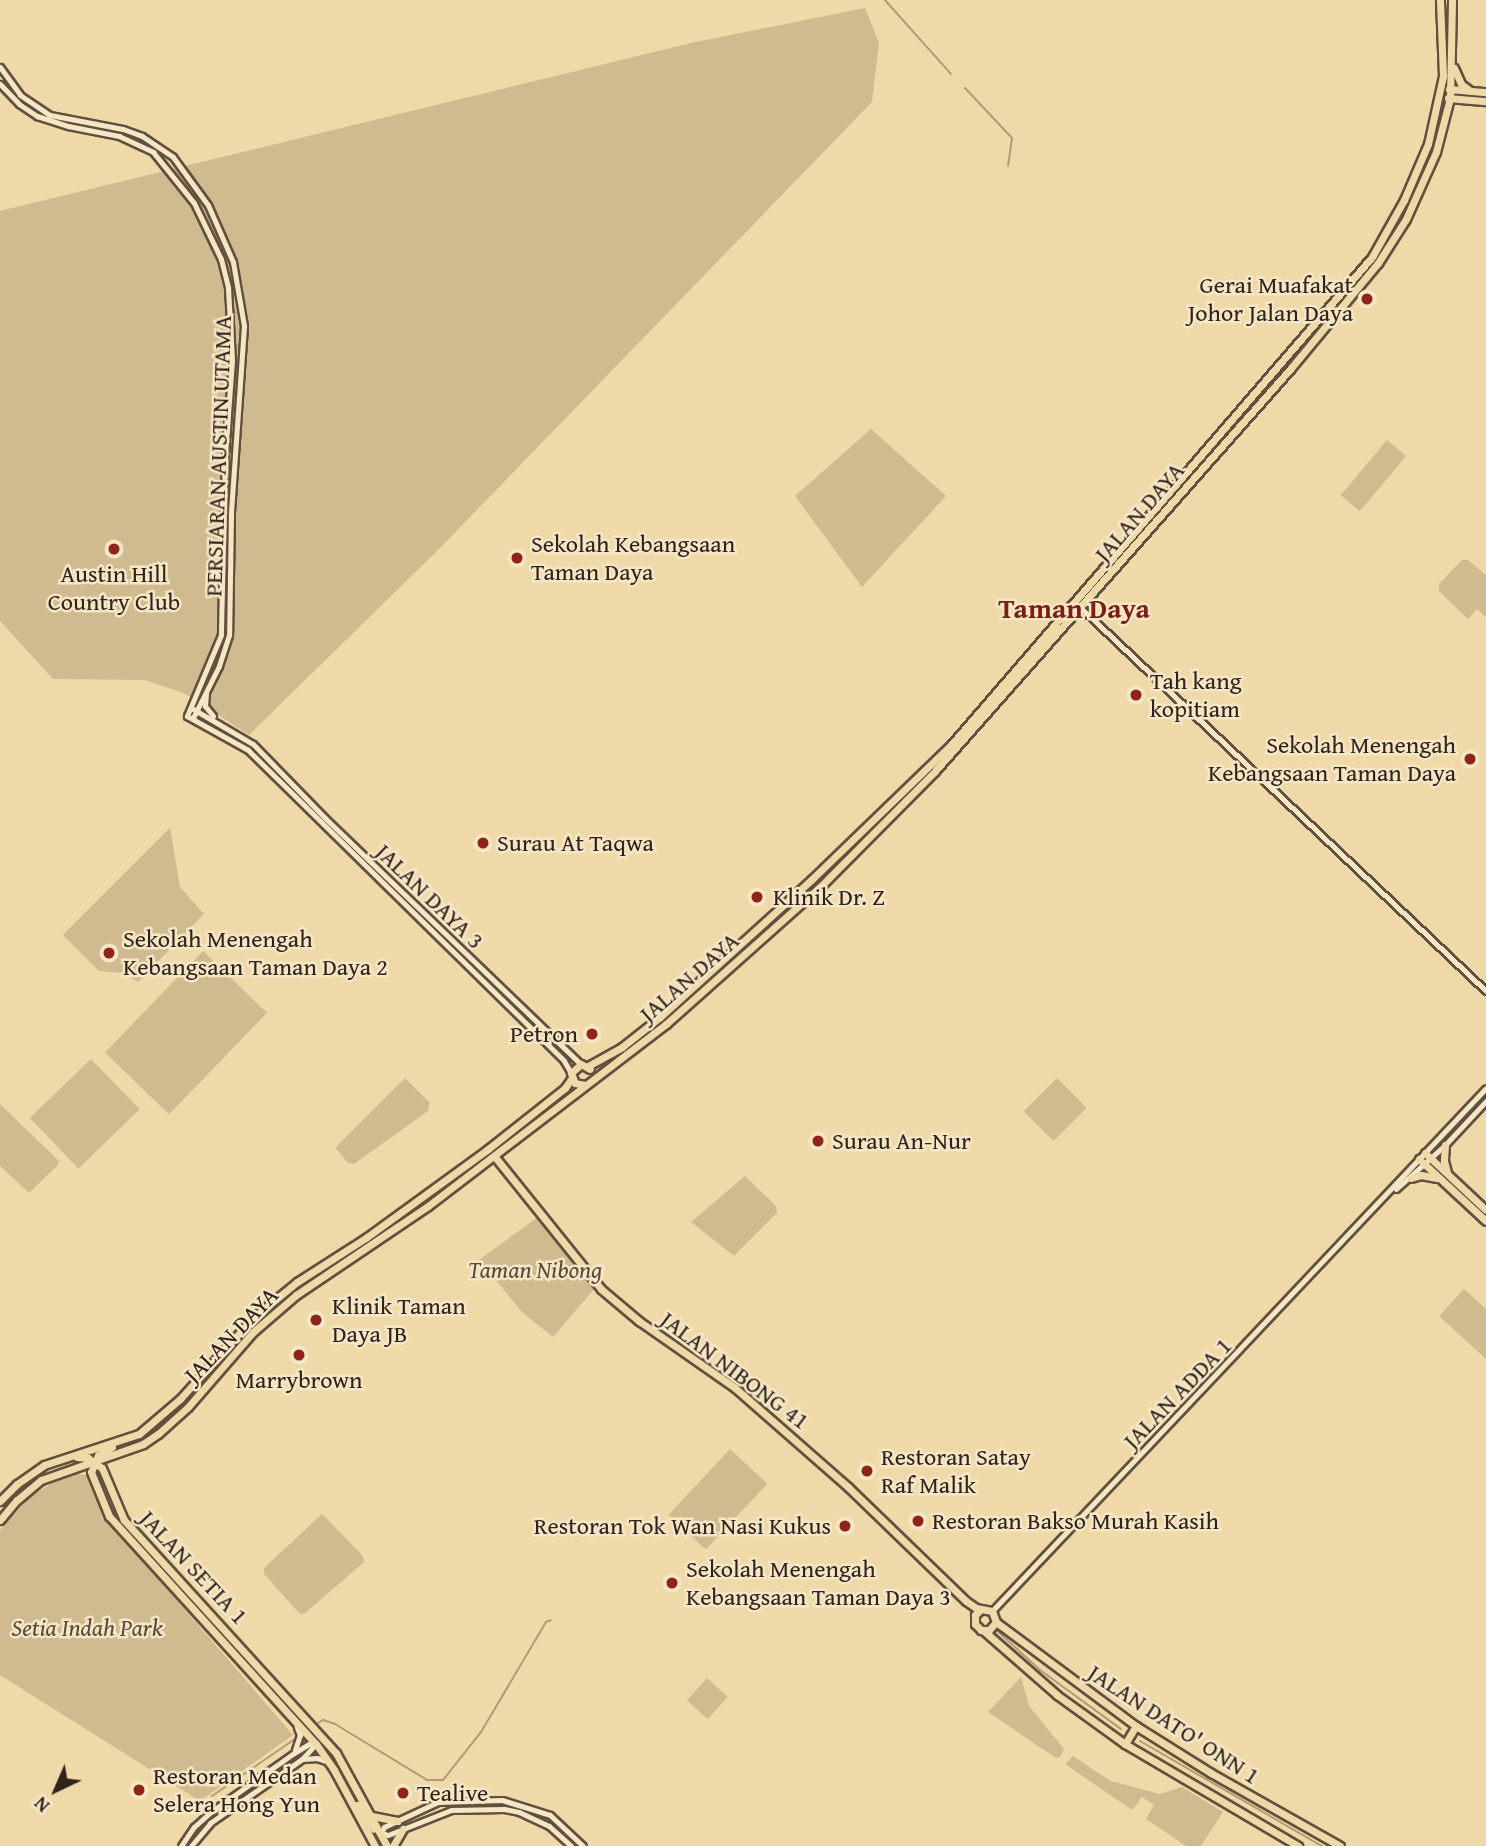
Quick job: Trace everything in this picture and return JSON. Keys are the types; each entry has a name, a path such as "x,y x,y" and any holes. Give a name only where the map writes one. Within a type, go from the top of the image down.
{"main road":[{"name":"JALAN DAYA","path":"0,1520 27,1490 41,1480 144,1444 159,1434 188,1407 253,1332 296,1295 495,1157 588,1082 666,1024 820,887 968,736 1372,257 1404,200 1428,144 1441,93 1440,0"},
{"name":"JALAN DAYA","path":"584,1065 622,1047 660,1017 812,879 951,745 1291,368 1378,262 1406,219 1436,152 1451,89 1452,0"},
{"path":"1452,64 1461,84 1470,91"},
{"path":"1441,93 1451,89 1486,92"},
{"path":"1441,93 1450,98 1486,101"},
{"path":"584,1065 592,1072 588,1082 578,1085 571,1076 574,1066 584,1065"},
{"name":"JALAN DAYA","path":"0,1501 37,1469 139,1434 180,1399 253,1318 297,1282 367,1237 488,1149 565,1088 571,1076"},
{"path":"1445,1145 1444,1161 1449,1175"},
{"name":"JALAN NIBONG 41","path":"495,1157 601,1289 639,1321 735,1388 787,1431 978,1612"},
{"path":"1425,1159 1449,1175 1486,1210"},
{"path":"1425,1159 1440,1179 1486,1221"},
{"path":"1411,1178 1421,1175 1440,1179"},
{"path":"63,1459 81,1457 94,1461 98,1455 125,1440"},
{"path":"105,1477 107,1465 117,1453"},
{"name":"JALAN SETIA 1","path":"375,1846 331,1765 316,1744 116,1526 94,1481 91,1472 94,1461 102,1468 124,1520 348,1769 381,1833"},
{"path":"68,1469 86,1470 94,1481"},
{"path":"992,1611 996,1622 992,1629 984,1631 976,1626 978,1612 992,1611"},
{"name":"JALAN DATO' ONN 1","path":"996,1622 1136,1726 1211,1773 1340,1846"},
{"name":"JALAN DATO' ONN 1","path":"984,1631 1057,1695 1125,1744 1298,1846"},
{"path":"288,1702 314,1733 316,1744 326,1747 348,1769"},
{"path":"1125,1744 1136,1726"},
{"path":"349,1797 374,1829 381,1833 384,1846"},
{"path":"372,1816 398,1821"},
{"path":"393,1846 403,1829"}],"street":[{"name":"PERSIARAN AUSTIN UTAMA","path":"0,67 20,95 50,115 123,129 142,136 173,157 208,205 233,262 244,326 231,514 229,635 219,666 193,709"},
{"name":"PERSIARAN AUSTIN UTAMA","path":"0,83 19,104 37,116 68,126 119,135 153,152 194,203 221,259 228,288 232,360 225,455 222,635 190,717"},
{"path":"1078,605 1486,991"},
{"path":"206,691 205,706 219,722"},
{"name":"JALAN DAYA 3","path":"193,709 219,722 259,750 335,827 584,1065"},
{"name":"JALAN DAYA 3","path":"190,717 241,744 254,755 564,1061 571,1076"},
{"name":"JALAN ADDA 1","path":"1385,1198 1411,1178 1486,1088"},
{"name":"JALAN ADDA 1","path":"992,1611 1385,1198 1425,1159 1445,1145 1486,1101"},
{"path":"293,1720 300,1735 293,1753"},
{"path":"181,1846 203,1818 293,1753 309,1744 316,1744"},
{"path":"191,1846 210,1823 302,1759 316,1744"},
{"path":"302,1759 323,1759 331,1765"},
{"path":"571,1846 548,1826 519,1812 504,1809 451,1810 388,1835 381,1833 384,1828 438,1802 502,1800 550,1815 583,1846"}],"green space":[{"path":"865,8 879,43 872,102 437,551 249,735 184,693 145,680 53,679 0,621 0,211 691,43"},
{"path":"871,429 946,496 862,587 795,496"},
{"path":"1387,440 1406,456 1360,511 1341,495"},
{"path":"1462,560 1468,560 1486,575 1486,617 1477,609 1468,619 1439,591 1439,584"},
{"path":"170,828 180,887 204,914 138,982 124,973 99,971 63,935"},
{"path":"203,951 267,1013 169,1114 105,1052"},
{"path":"91,1059 140,1109 78,1168 30,1118"},
{"path":"405,1078 430,1103 428,1111 354,1164 348,1163 336,1149 337,1146"},
{"path":"1057,1078 1087,1108 1053,1141 1024,1111"},
{"path":"0,1104 59,1161 29,1193 0,1166"},
{"path":"745,1176 776,1206 777,1213 734,1256 691,1222"},
{"name":"Taman Nibong","path":"538,1217 596,1287 553,1337 523,1313 479,1260"},
{"path":"1464,1289 1486,1309 1486,1359 1439,1316"},
{"path":"730,1449 767,1484 706,1550 669,1515"},
{"name":"Setia Indah Park","path":"78,1474 88,1475 107,1519 293,1735 200,1801 0,1675 0,1530 28,1499 53,1482"},
{"path":"322,1514 363,1556 364,1562 304,1614 299,1613 264,1574 264,1568"},
{"path":"1021,1677 1029,1706 1064,1749 1060,1757 1056,1758 988,1712"},
{"path":"707,1678 728,1697 708,1719 687,1700"},
{"path":"1073,1756 1111,1781 1160,1794 1182,1787 1223,1812 1201,1846 1186,1846 1146,1819 1154,1805 1142,1797 1132,1810 1065,1764"}],"waterway":[{"path":"885,0 951,74"},
{"path":"965,88 1012,138 1008,166"},
{"path":"318,1723 323,1720 335,1724 427,1780 443,1780 481,1732 546,1622 551,1620"},
{"path":"995,1629 1040,1670 1121,1729"},
{"path":"212,1796 295,1739"},
{"path":"1140,1741 1322,1846"}],"place":[{"name":"Gerai Muafakat Johor Jalan Daya","path":"1367,299"},
{"name":"Austin Hill Country Club","path":"114,549"},
{"name":"Sekolah Kebangsaan Taman Daya","path":"517,558"},
{"name":"Tah kang kopitiam","path":"1136,695"},
{"name":"Sekolah Menengah Kebangsaan Taman Daya","path":"1470,759"},
{"name":"Surau At Taqwa","path":"483,843"},
{"name":"Klinik Dr. Z","path":"757,897"},
{"name":"Sekolah Menengah Kebangsaan Taman Daya 2","path":"109,953"},
{"name":"Petron","path":"592,1034"},
{"name":"Surau An-Nur","path":"818,1141"},
{"name":"Klinik Taman Daya JB","path":"316,1320"},
{"name":"Marrybrown","path":"299,1355"},
{"name":"Restoran Satay Raf Malik","path":"867,1471"},
{"name":"Restoran Bakso Murah Kasih","path":"918,1521"},
{"name":"Restoran Tok Wan Nasi Kukus","path":"845,1526"},
{"name":"Sekolah Menengah Kebangsaan Taman Daya 3","path":"672,1583"},
{"name":"Restoran Medan Selera Hong Yun","path":"139,1790"},
{"name":"Tealive","path":"403,1793"}],"district":[{"name":"Taman Daya","path":"1074,608"}]}
